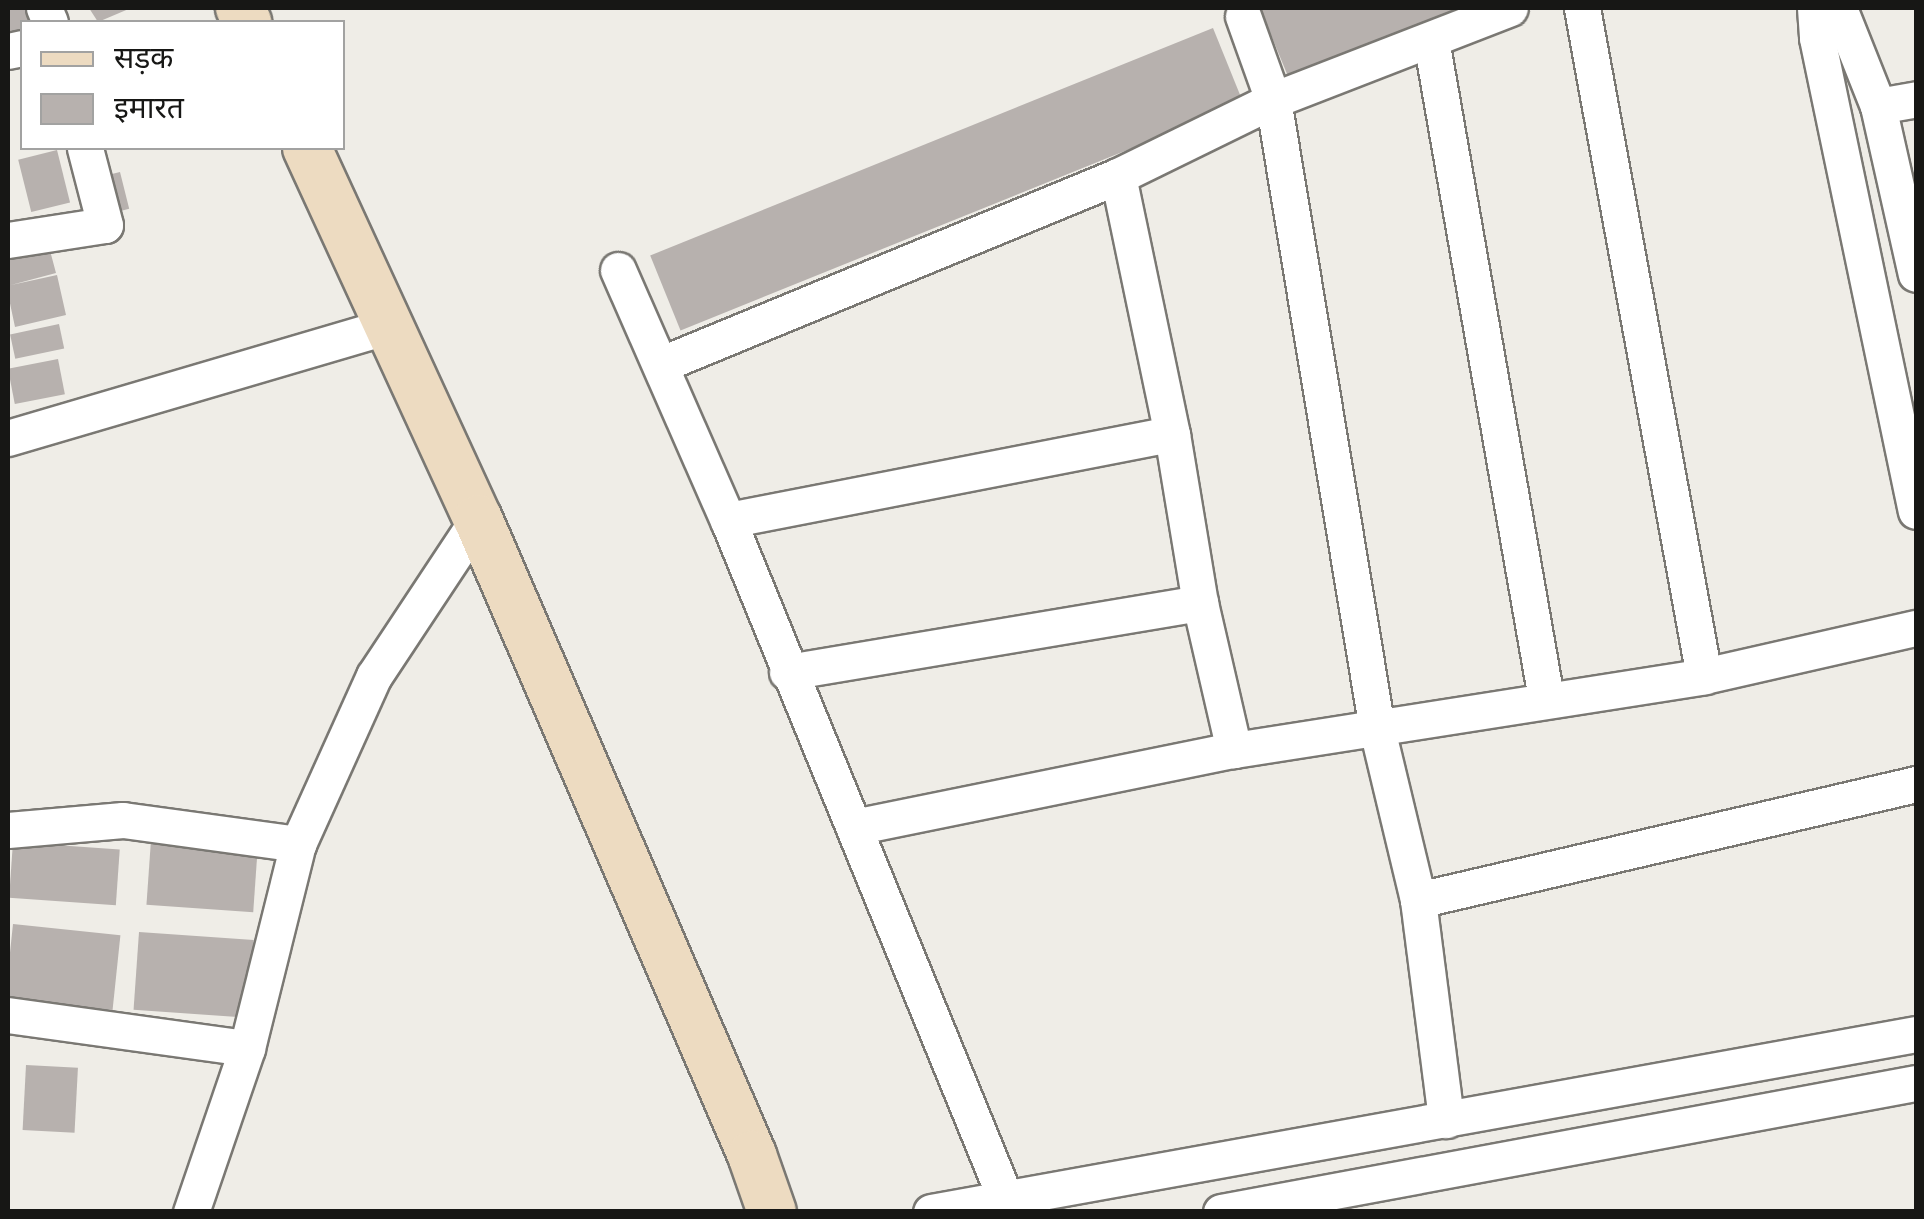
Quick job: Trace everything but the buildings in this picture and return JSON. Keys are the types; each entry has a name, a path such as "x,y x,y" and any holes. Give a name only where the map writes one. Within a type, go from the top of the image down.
{"street":[{"path":"662,364 1118,176 1273,100 1510,8"},
{"path":"1582,8 1704,676"},
{"path":"1815,8 1817,38 1916,510"},
{"path":"1838,8 1878,106 1916,274"},
{"path":"1242,16 1273,100 1377,729 1418,900 1446,1120"},
{"path":"1430,40 1546,698"},
{"path":"1878,106 1916,99"},
{"path":"8,240 105,225 86,150"},
{"path":"308,150 478,519 752,1155 772,1212"},
{"path":"1118,176 1172,434 1200,602 1234,750"},
{"path":"618,270 728,520 1007,1204"},
{"path":"8,438 391,325"},
{"path":"728,520 1172,434"},
{"path":"191,1212 247,1048 298,844 374,676 478,519"},
{"path":"787,672 1200,602"},
{"path":"854,827 1234,750 1704,676 1916,628"},
{"path":"1418,900 1916,784"},
{"path":"8,830 123,820 298,844"},
{"path":"8,1015 247,1048"},
{"path":"931,1212 1007,1204 1916,1034"},
{"path":"1236,1210 1916,1083"}]}
